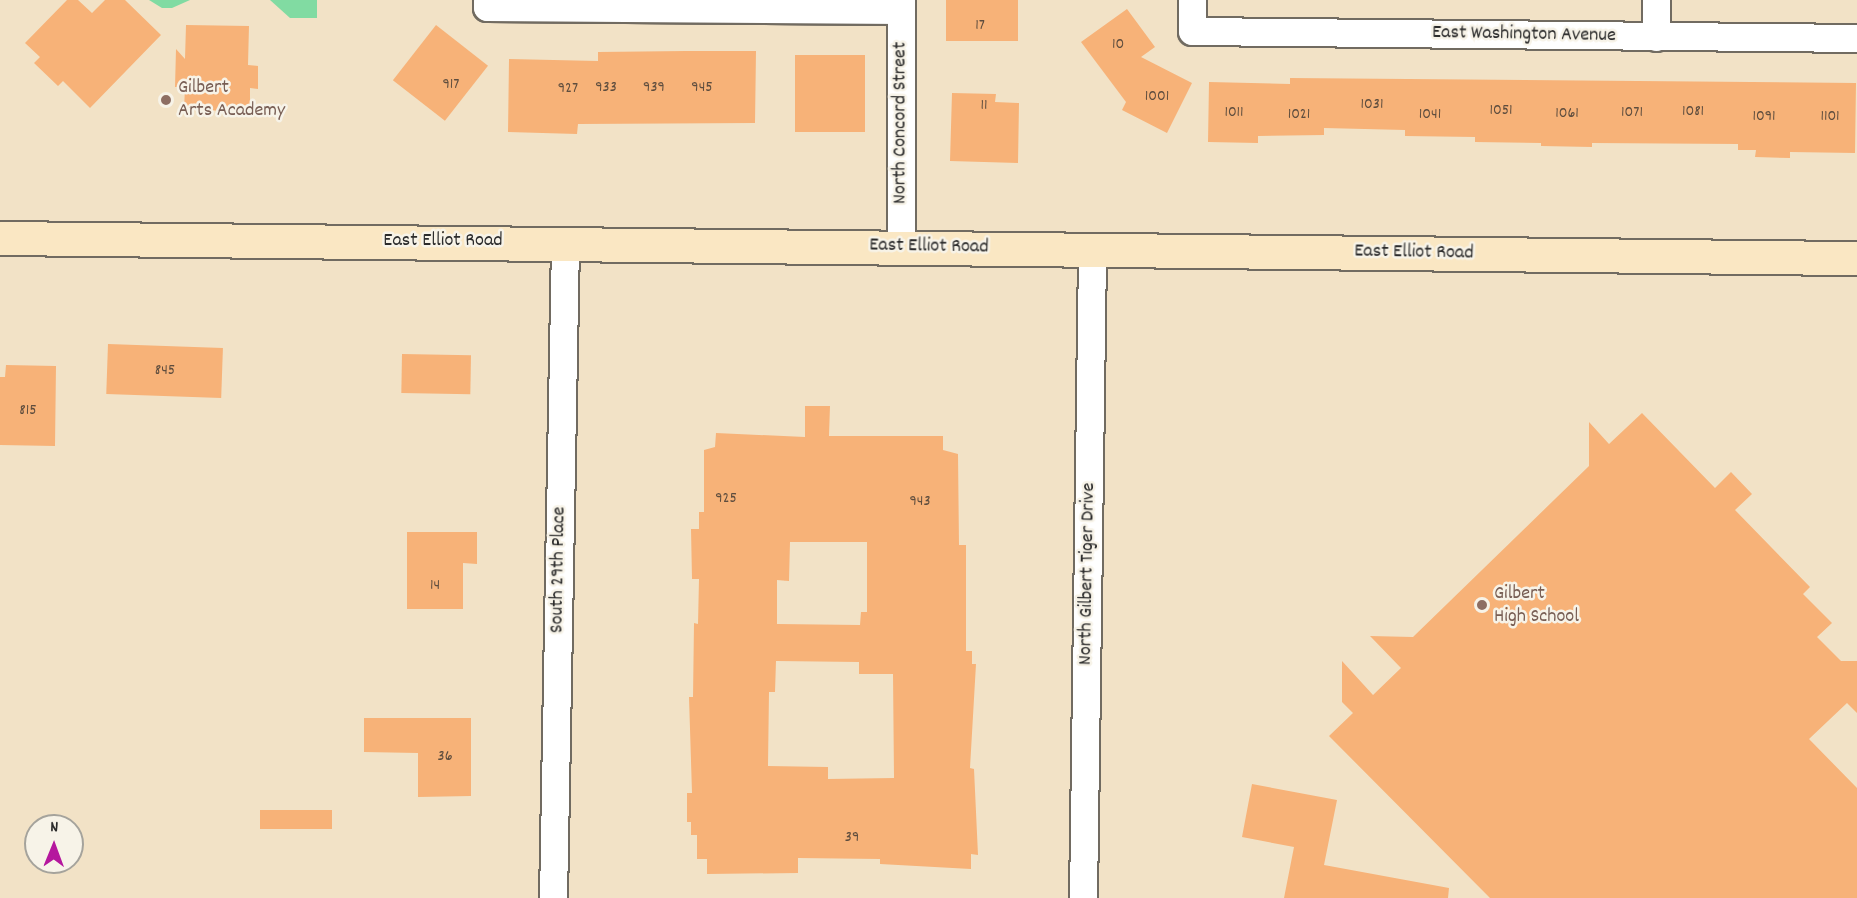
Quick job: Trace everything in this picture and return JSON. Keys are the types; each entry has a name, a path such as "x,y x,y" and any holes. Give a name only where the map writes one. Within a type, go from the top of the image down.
{"main road":[{"name":"East Elliot Road","path":"0,238 565,242 1857,258"}],"street":[{"name":"East Washington Avenue","path":"1192,0 1192,31 1857,38"},
{"path":"1656,0 1656,37"},
{"path":"487,4 901,5"},
{"name":"North Concord Street","path":"901,5 901,247"},
{"name":"South 29th Place","path":"553,898 565,242"},
{"name":"North Gilbert Tiger Drive","path":"1083,898 1092,250"}],"green space":[{"path":"149,0 190,0 172,8 162,8"},
{"path":"270,0 317,0 317,18 290,18"}],"building":[{"path":"67,0 78,0 92,13 105,0 125,0 161,35 90,108 63,81 58,86 34,63 40,57 25,43"},
{"path":"946,0 1018,0 1018,41 946,41"},
{"path":"1127,9 1155,47 1141,57 1192,83 1167,133 1122,110 1126,102 1081,42"},
{"path":"186,25 249,26 248,65 258,66 258,89 250,88 250,111 184,110 185,87 175,87 176,49 185,59"},
{"path":"436,25 488,66 445,121 393,80"},
{"path":"756,51 755,123 578,124 577,134 508,132 509,59 598,61 598,52"},
{"path":"795,55 865,55 865,132 795,132"},
{"path":"1290,78 1856,83 1855,153 1790,152 1790,158 1755,157 1756,150 1738,150 1738,144 1592,143 1592,147 1541,146 1541,143 1475,142 1475,137 1405,136 1405,130 1324,128 1324,135 1258,136 1258,143 1208,142 1209,82 1290,84"},
{"path":"952,93 996,94 995,102 1019,103 1018,163 950,161"},
{"path":"108,344 223,348 221,398 106,394"},
{"path":"402,354 471,355 470,394 401,393"},
{"path":"6,365 56,366 55,446 0,445 0,377 5,377"},
{"path":"805,406 830,406 829,436 943,436 943,450 958,454 959,545 966,545 966,651 972,651 972,664 976,664 970,768 974,769 978,855 971,854 971,869 880,864 880,859 798,858 798,873 707,874 707,859 697,859 697,835 691,835 691,822 687,822 687,793 692,793 689,697 693,697 694,623 698,624 699,579 692,579 691,529 699,529 699,512 704,512 704,450 715,447 716,433 805,437","holes":["790,542 867,542 867,612 861,612 860,625 777,624 777,580 789,581","776,661 859,662 859,674 893,674 894,778 828,779 828,767 768,766 769,692 775,692"]},
{"path":"1642,413 1715,488 1731,472 1752,494 1735,510 1810,587 1803,594 1832,623 1817,637 1841,661 1857,661 1857,713 1847,703 1809,739 1857,788 1857,898 1490,898 1329,736 1353,713 1342,702 1342,661 1373,695 1401,668 1370,636 1413,637 1589,466 1589,422 1609,444"},
{"path":"407,532 477,532 477,564 463,563 463,609 407,609"},
{"path":"364,718 471,718 471,796 418,797 418,753 364,752"},
{"path":"1252,784 1337,800 1324,865 1449,888 1448,898 1284,898 1294,847 1242,837"},
{"path":"260,810 332,810 332,829 260,829"}],"place":[{"name":"Gilbert Arts Academy","path":"166,100"},
{"name":"Gilbert High School","path":"1482,605"}]}
